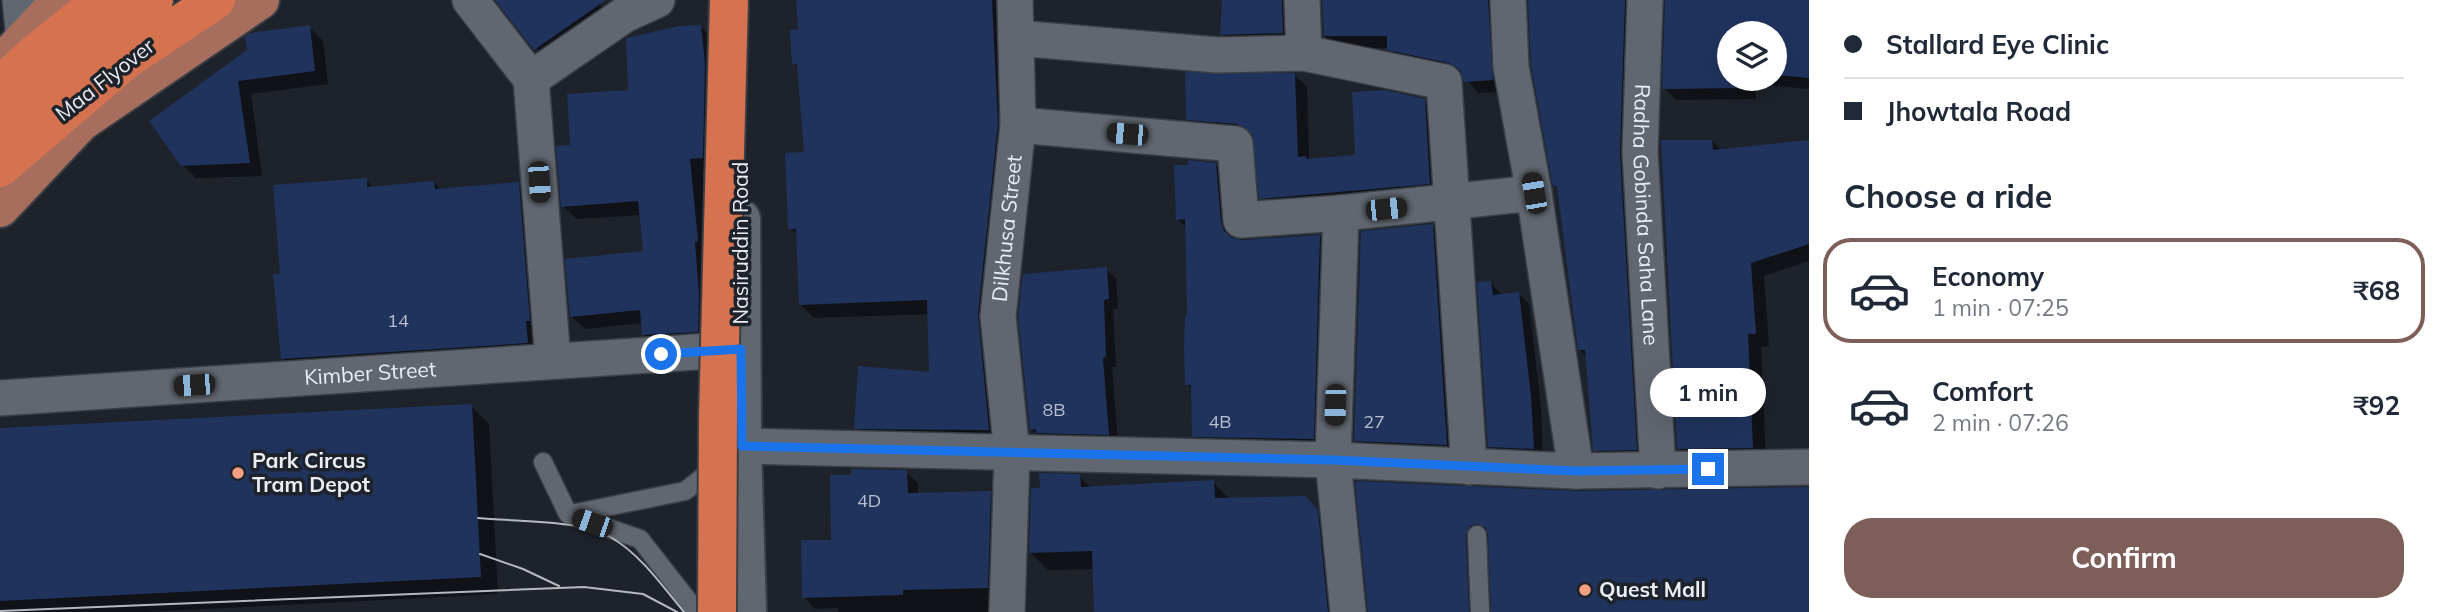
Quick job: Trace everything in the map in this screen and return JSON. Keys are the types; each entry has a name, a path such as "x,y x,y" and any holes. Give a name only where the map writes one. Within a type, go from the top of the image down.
{"highway":[{"path":"0,86 33,55 102,0"},
{"name":"Maa Flyover","path":"0,124 77,55 154,0"},
{"name":"Maa Flyover","path":"0,168 126,60 216,0"},
{"path":"717,612 718,404 729,0"}],"main road":[{"path":"12,52 61,0"},
{"path":"0,208 81,122 260,0"},
{"name":"Nasiruddin Road","path":"740,0 742,446 747,612"}],"street":[{"path":"12,52 20,0"},
{"path":"471,0 531,79 553,361"},
{"path":"531,79 624,15 657,0"},
{"name":"Dilkhusa Street","path":"1007,612 1012,454 998,316 1018,125 1015,0"},
{"path":"1302,0 1304,53"},
{"path":"1508,0 1511,67 1534,193 1576,471"},
{"name":"Radha Gobinda Saha Lane","path":"1644,0 1640,152 1658,471"},
{"path":"1016,38 1217,55 1304,53 1444,82 1469,467"},
{"path":"1018,125 1236,144 1241,220 1341,213 1534,193"},
{"path":"1341,213 1333,460 1348,612"},
{"name":"Kimber Street","path":"0,398 741,349"},
{"path":"742,446 1333,460 1576,471 1809,467"}],"lane":[{"path":"568,514 685,491 742,446"},
{"path":"543,462 568,514 640,539 697,612"},
{"path":"1478,536 1480,612"}],"building":[{"path":"495,0 606,0 534,50"},
{"path":"796,0 992,0 998,124 978,314 989,430 854,429 858,366 929,372 927,300 799,305 796,229 788,229 785,153 804,152 797,64 792,64 790,30 798,29"},
{"path":"1222,0 1282,0 1283,33 1220,35"},
{"path":"1322,0 1488,0 1493,80 1464,82 1460,70 1449,63 1387,50 1387,36 1324,36"},
{"path":"1528,0 1625,0 1620,153 1637,450 1593,451 1585,350 1578,350 1557,186 1553,186 1552,182 1531,65"},
{"path":"1665,0 1809,0 1809,78 1787,76 1787,21 1717,21 1717,88 1662,89"},
{"path":"310,25 315,71 238,81 250,163 181,166 149,121 247,50 245,36"},
{"path":"701,25 705,64 703,158 690,159 698,241 695,242 699,295 698,332 642,335 640,310 570,317 565,259 643,251 638,201 561,207 556,146 570,145 567,94 628,90 626,38 679,26"},
{"path":"1185,72 1295,73 1298,157 1306,156 1306,159 1355,155 1352,92 1385,90 1425,99 1430,184 1259,199 1252,134 1237,124 1186,120"},
{"path":"1661,140 1712,140 1713,150 1809,140 1809,244 1751,263 1756,334 1748,334 1753,448 1677,449"},
{"path":"1188,160 1216,163 1221,222 1224,231 1232,238 1242,240 1320,235 1314,439 1192,437 1191,385 1185,385 1185,219 1176,220 1174,165 1188,165"},
{"path":"367,178 367,187 434,181 435,189 519,182 530,321 526,321 528,343 281,359 273,274 280,274 273,185"},
{"path":"1433,224 1447,445 1354,441 1361,231"},
{"path":"1107,267 1109,299 1104,300 1106,357 1103,358 1109,435 1036,433 1036,429 1030,430 1018,316 1023,274"},
{"path":"1491,281 1493,295 1519,292 1534,449 1488,447 1477,282"},
{"name":"Park Circus Tram Depot","path":"472,404 481,577 0,601 0,428"},
{"path":"851,469 907,470 908,493 991,491 988,588 903,590 903,595 802,598 801,540 831,540 830,475 851,475"},
{"path":"1039,473 1080,474 1081,487 1214,480 1215,498 1305,496 1318,510 1328,612 1094,612 1092,551 1029,553 1031,488 1040,488"},
{"name":"Quest Mall","path":"1355,481 1576,491 1809,487 1809,612 1491,612 1488,535 1486,528 1477,524 1470,526 1466,535 1469,612 1368,612"}],"tram line":[{"path":"478,518 566,524 599,532 633,553 684,612"},
{"path":"480,554 523,569 559,586"},
{"path":"0,611 584,587 643,594 677,612"}],"place":[{"name":"Park Circus Tram Depot","path":"238,473"},
{"name":"Quest Mall","path":"1585,590"}],"route":[{"path":"661,354 741,349 742,446 1333,460 1576,471 1708,469"}]}
